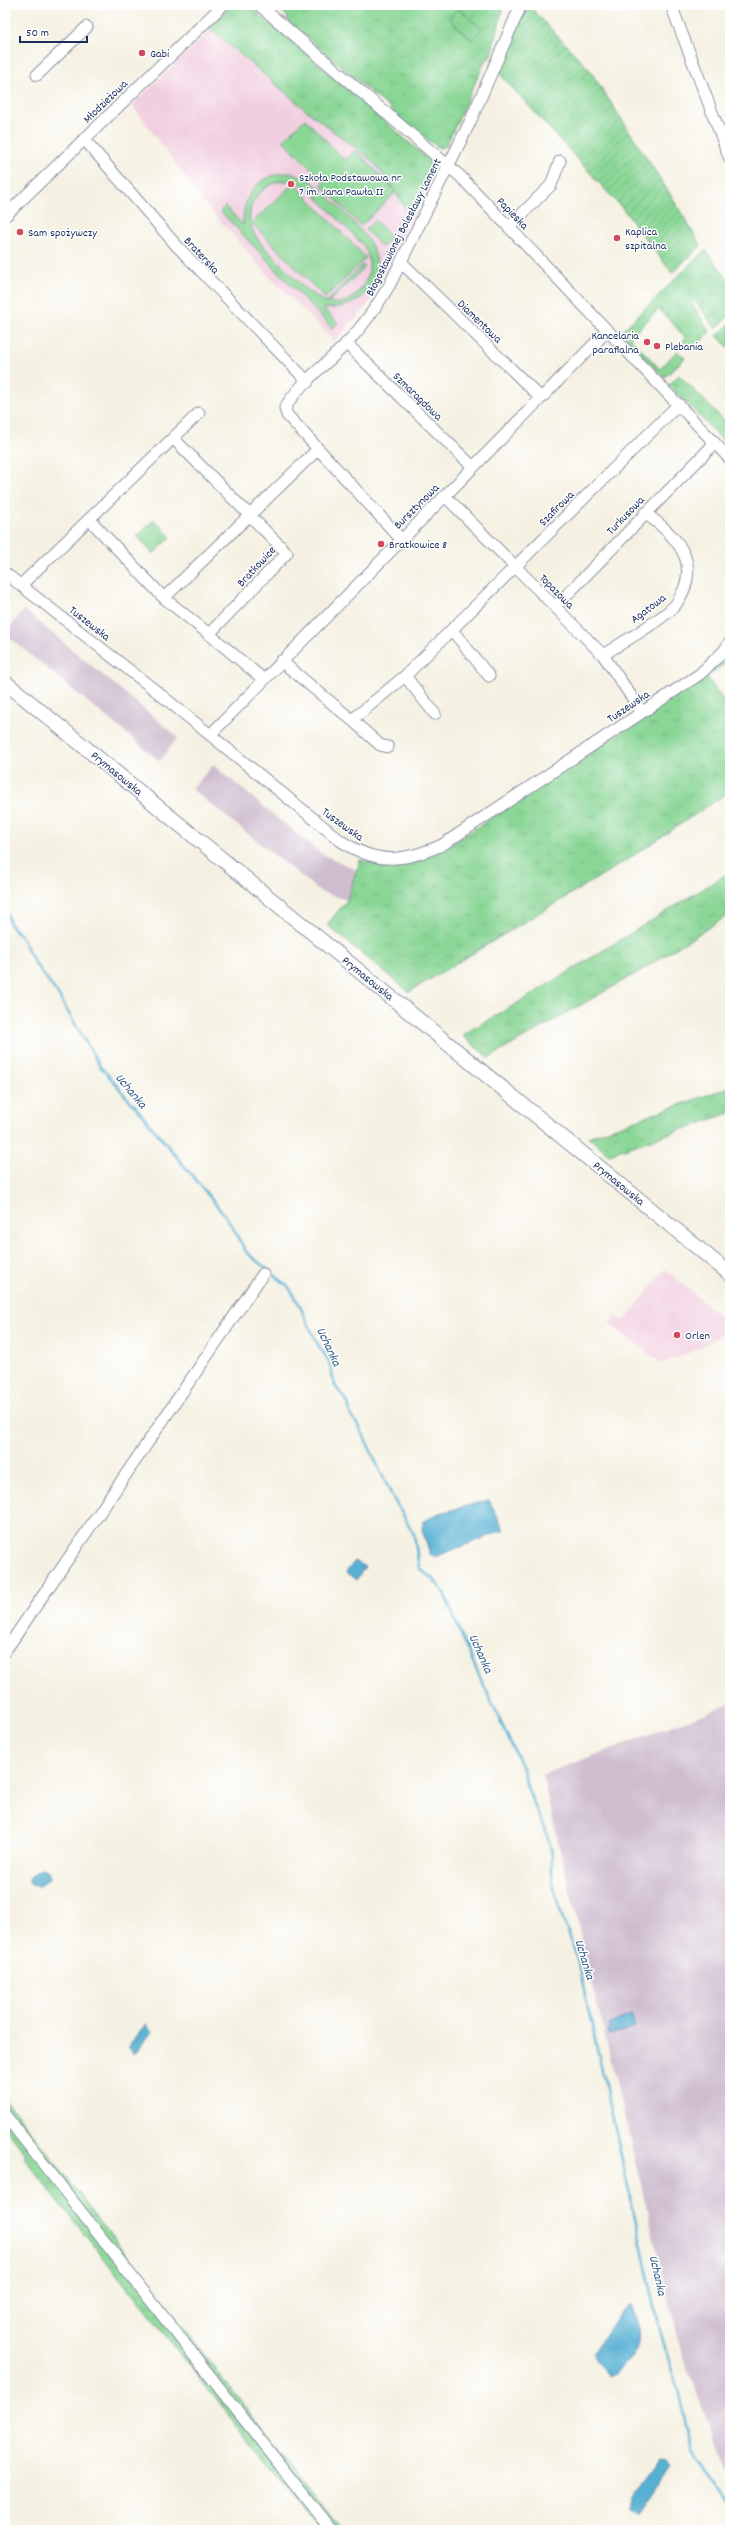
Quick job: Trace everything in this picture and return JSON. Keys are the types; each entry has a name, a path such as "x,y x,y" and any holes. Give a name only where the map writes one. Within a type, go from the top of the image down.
{"main road":[{"name":"Prymasowska","path":"5,682 730,1274"}],"street":[{"name":"Młodzieżowa","path":"5,216 223,5"},
{"name":"Papieska","path":"259,5 449,166 679,404 730,459"},
{"name":"Błogosławionej Bolesławy Lament","path":"401,539 287,415 285,408 290,400 346,343 377,306 401,262 449,166 485,90 521,5"},
{"path":"671,5 730,159"},
{"path":"37,75 87,27"},
{"name":"Braterska","path":"84,140 176,245 308,382"},
{"path":"509,227 551,185 560,161"},
{"name":"Diamentowa","path":"401,262 541,398"},
{"name":"Bursztynowa","path":"210,735 260,677 281,661 607,331"},
{"name":"Szmaragdowa","path":"346,343 473,467"},
{"name":"Szafirowa","path":"352,720 405,676 679,404"},
{"path":"21,585 90,520 199,413"},
{"name":"Bratkowice","path":"173,438 287,553 209,634"},
{"name":"Turkusowa","path":"555,607 645,513 715,443"},
{"path":"164,598 318,449"},
{"name":"Topazowa","path":"444,496 604,655 642,712"},
{"name":"Agatowa","path":"604,655 676,605 687,582 686,562 682,547 668,530 645,513"},
{"path":"90,520 164,598 260,677"},
{"name":"Tuszewska","path":"5,572 341,841 371,857 390,860 407,858 442,845 700,674 724,651 730,642"},
{"path":"452,630 489,676"},
{"path":"281,661 380,745 388,747"},
{"path":"405,676 435,714"},
{"path":"5,1651 263,1274"},
{"path":"5,2115 331,2530"}],"shaded area":[{"name":"Szkoła Podstawowa nr 7 im. Jana Pawła II","path":"210,30 307,111 370,159 387,179 411,217 368,304 335,341 267,274 206,205 132,105"},
{"path":"24,610 178,737 160,761 5,634"},
{"path":"213,765 320,853 357,870 347,900 321,892 192,789"},
{"path":"665,1269 730,1325 730,1329 702,1347 662,1364 609,1323 616,1316 624,1322"},
{"path":"730,1704 730,2479 682,2355 542,1775"}],"green space":[{"path":"232,5 248,5 275,29 277,28 428,159 433,171 411,217 387,179 370,159 307,111 208,27"},
{"path":"275,5 504,5 490,58 486,59 446,146 439,148 393,114 394,112 288,21 287,16"},
{"path":"528,5 589,69 670,194 701,246 672,273 622,208 498,72"},
{"path":"458,8 482,29 472,40 449,19"},
{"path":"305,119 345,160 356,150 396,192 361,226 321,185 324,182 283,140"},
{"path":"289,173 297,175 315,184 353,222 372,246 376,259 377,272 373,283 367,292 359,299 348,305 336,308 323,308 338,323 332,328 220,211 225,206 243,225 245,204 254,188 269,177","holes":["281,181 294,181 307,187 364,246 368,256 369,271 366,281 352,297 341,303 331,303 320,299 309,292 263,245 252,229 250,211 257,196 272,184"]},
{"path":"294,183 366,258 325,298 252,223"},
{"path":"375,220 392,238 382,247 365,230"},
{"path":"705,250 730,282 730,315 716,329 694,300 691,302 710,332 692,350 683,341 685,337 659,309 630,338 660,369 677,351 685,358 664,378 620,333"},
{"path":"362,265 365,267 330,301 329,299"},
{"path":"730,323 730,349 717,336"},
{"path":"679,375 730,426 730,448 669,385"},
{"path":"154,520 171,537 153,554 137,536"},
{"path":"730,650 730,661 706,676"},
{"path":"706,676 723,700 730,695 730,791 627,860 409,992 327,925 347,900 360,860 381,863 401,863 420,859 440,852"},
{"path":"730,872 730,914 640,971 489,1058 462,1035 528,997"},
{"path":"730,1087 730,1113 609,1154 588,1137"},
{"path":"5,2099 341,2530 320,2530 25,2159 25,2153 5,2128"}],"water":[{"path":"489,1500 504,1530 435,1557 430,1554 422,1530 423,1522 437,1514"},
{"path":"355,1561 365,1567 356,1580 346,1572"},
{"path":"42,1868 49,1871 51,1877 39,1886 31,1885 29,1882 30,1877"},
{"path":"631,2015 635,2027 610,2035 608,2032 610,2024"},
{"path":"146,2025 152,2032 134,2054 129,2048 129,2045"},
{"path":"630,2304 638,2328 638,2342 636,2349 624,2365 609,2376 594,2359 593,2353 622,2310"},
{"path":"658,2460 664,2461 669,2466 638,2513 629,2508 631,2497"}],"waterway":[{"name":"Uchanka","path":"5,908 11,926 21,936 34,962 57,993 101,1068 135,1106 227,1218 247,1253 288,1286 298,1302 318,1345 329,1361 335,1386 348,1403 350,1414 360,1428 393,1498 414,1534 419,1568 435,1581 444,1593 467,1649 523,1770 528,1790 548,1838 552,1852 552,1878 555,1892 576,1955 663,2342 678,2390 692,2451 730,2509"}],"place":[{"name":"Gabi","path":"142,53"},
{"name":"Szkoła Podstawowa nr 7 im. Jana Pawła II","path":"291,184"},
{"name":"Sam spożywczy","path":"20,232"},
{"name":"Kaplica szpitalna","path":"617,238"},
{"name":"Kancelaria parafialna","path":"647,342"},
{"name":"Plebania","path":"657,346"},
{"name":"Bratkowice 8","path":"381,544"},
{"name":"Orlen","path":"677,1335"}]}
